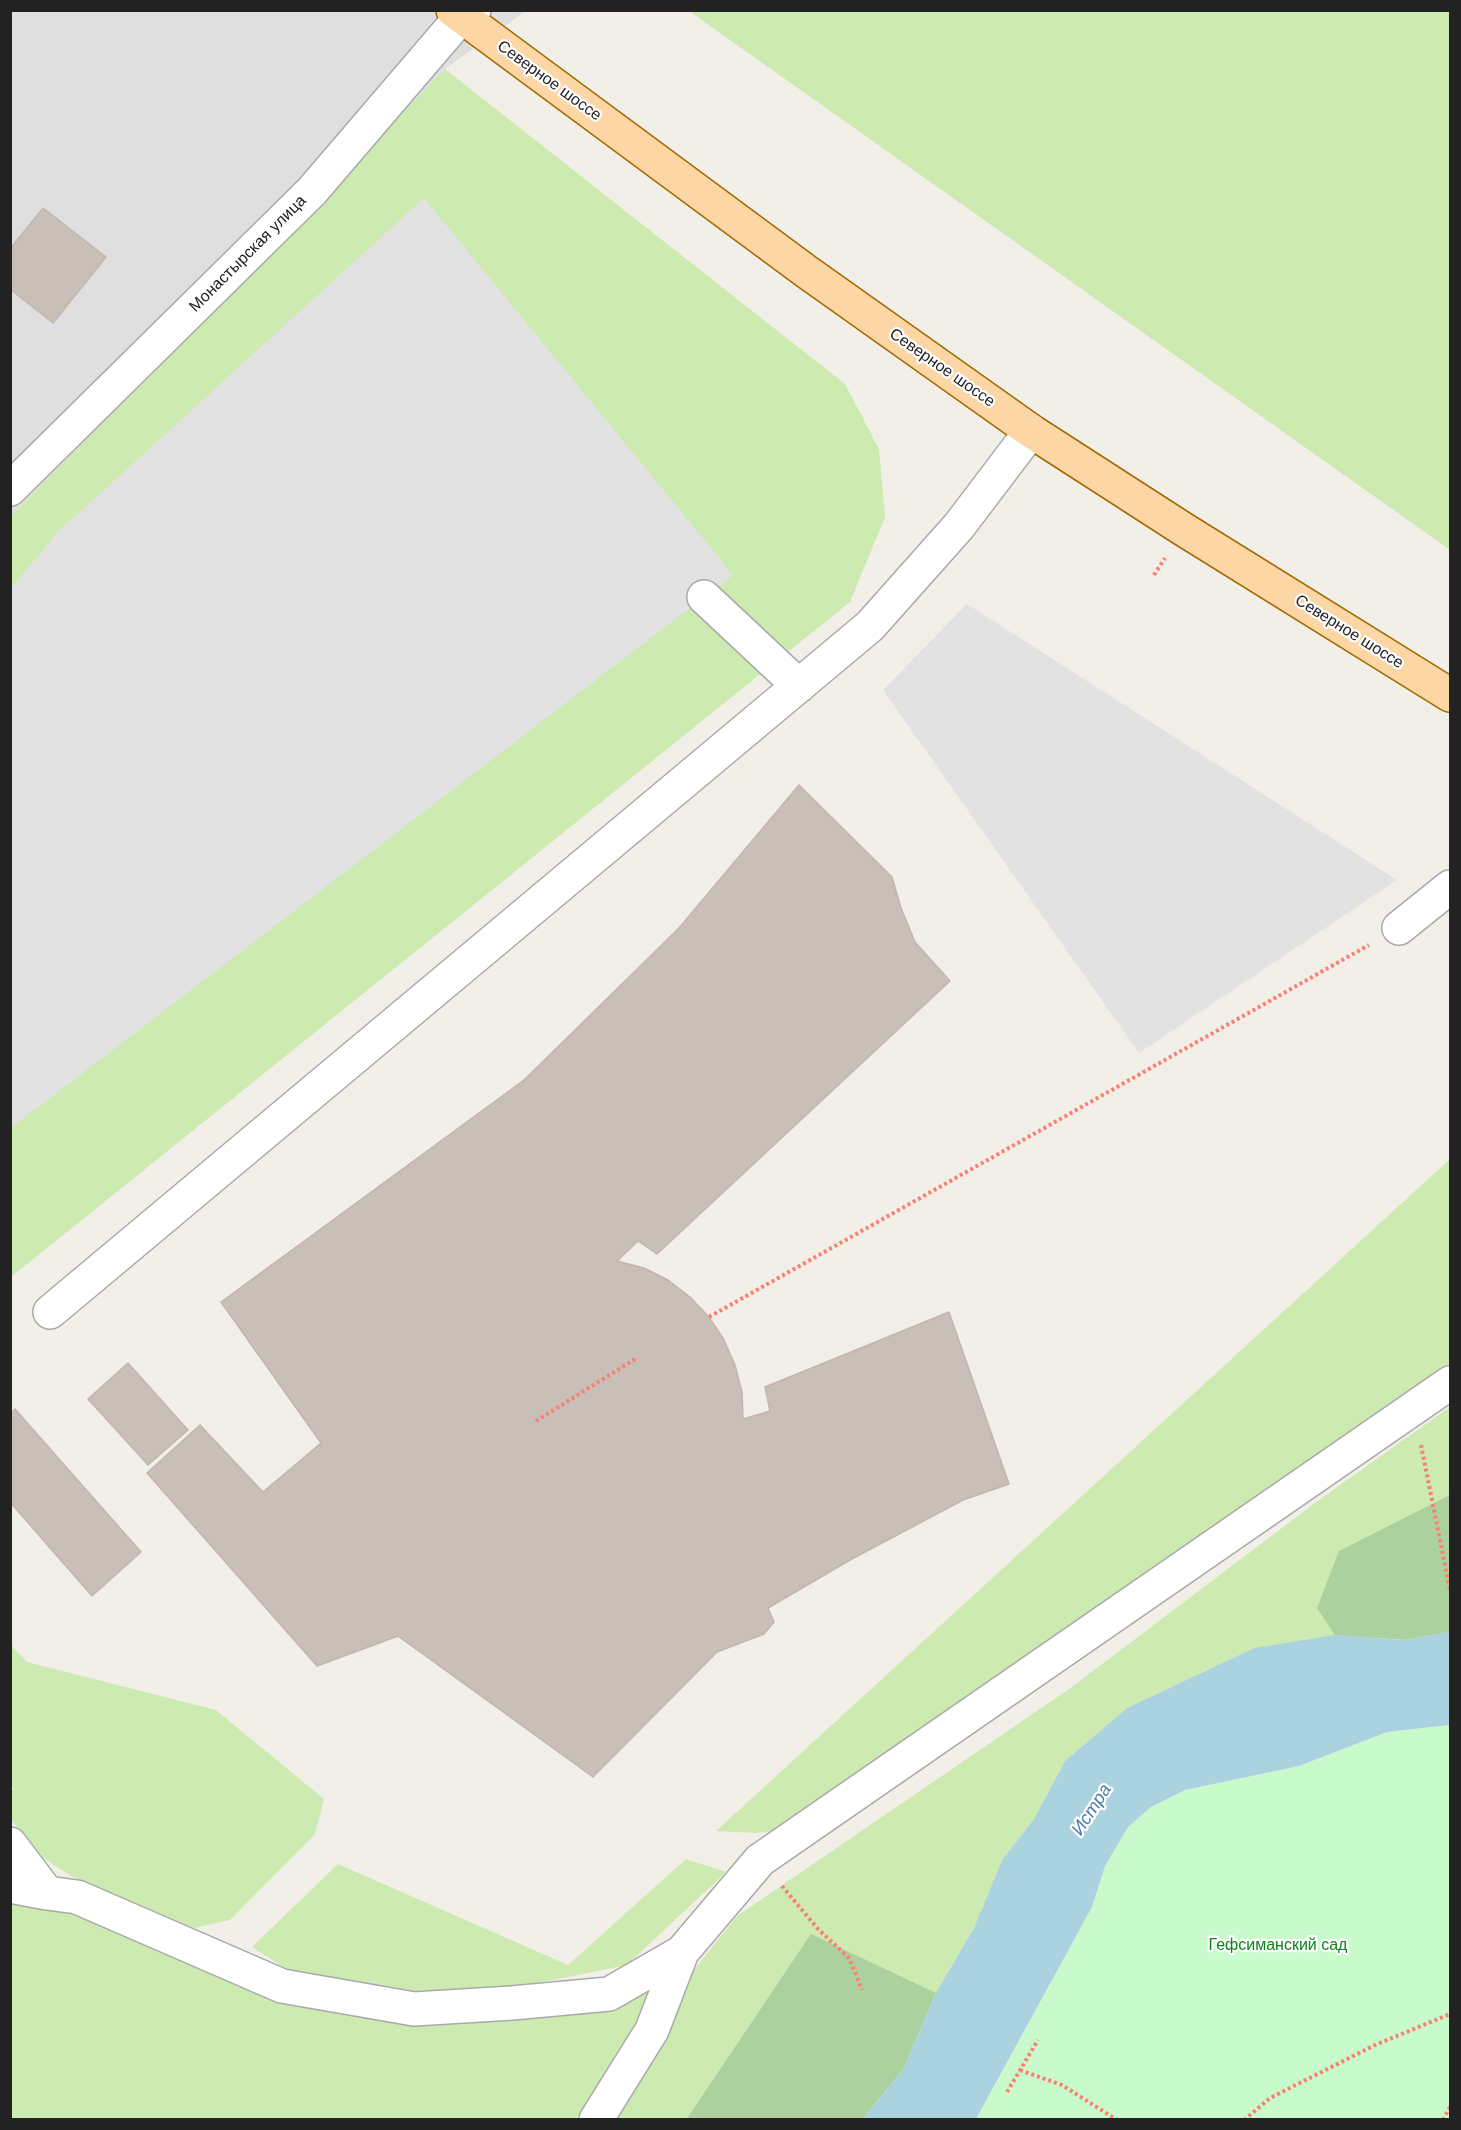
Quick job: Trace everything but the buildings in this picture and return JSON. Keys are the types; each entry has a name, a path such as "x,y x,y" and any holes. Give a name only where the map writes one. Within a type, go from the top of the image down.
{"main road":[{"name":"Северное шоссе","path":"463,13 807,272 1031,431 1183,529 1450,695"}],"street":[{"name":"Монастырская улица","path":"10,489 312,191 463,13"},
{"path":"50,1312 870,626 959,526 1031,431"},
{"path":"704,597 799,686"},
{"path":"1399,928 1450,887"},
{"path":"596,2120 652,2030 682,1952 760,1860 1450,1383"},
{"path":"10,1844 47,1893"},
{"path":"10,1886 77,1897 282,1986 414,2009 609,1994 682,1952"}],"path":[{"path":"709,1317 1399,928"},
{"path":"536,1421 635,1359"},
{"path":"1413,1409 1450,1590"},
{"path":"760,1860 818,1929 849,1958 862,1990"},
{"path":"1244,2120 1270,2098 1376,2045 1450,2014"},
{"path":"1007,2092 1038,2040"},
{"path":"1020,2070 1062,2085 1117,2120"},
{"path":"1443,2120 1450,2107"}],"shaded area":[{"path":"11,11 526,11 445,69 11,516"},
{"path":"424,198 733,575 11,1128 11,588 59,531"},
{"path":"967,604 1397,880 1139,1053 883,690"}],"green space":[{"path":"689,11 1450,11 1450,550"},
{"path":"445,69 845,384 879,449 885,517 850,602 11,1277 11,516"},
{"path":"1450,1159 1450,1365 795,1829 755,1833 716,1831"},
{"path":"1450,1407 1450,1632 1254,1648 1127,1708 1065,1761 1034,1819 1002,1860 974,1928 863,2119 614,2120 690,1975 737,1916 1069,1689 1319,1500"},
{"path":"1450,1495 1450,1632 1405,1640 1335,1635 1317,1608 1339,1551"},
{"path":"11,1645 27,1662 216,1710 324,1799 315,1834 230,1920 194,1928 71,1876 37,1854 11,1819 11,1791 14,1789 10,1785"},
{"name":"Гефсиманский сад","path":"1450,1725 1450,2119 976,2120 1092,1907 1105,1866 1128,1827 1151,1807 1185,1790 1299,1766 1387,1732"},
{"path":"686,1859 726,1872 627,1965 518,1987 416,1991 288,1970 252,1947 338,1864 568,1965"},
{"path":"10,1900 71,1910 413,2023 541,2018 616,2005 665,1979 584,2112 574,2119 11,2119"},
{"path":"811,1934 936,1993 904,2068 863,2119 686,2120"}],"water":[{"name":"Истра","path":"1450,1632 1450,1725 1387,1732 1299,1766 1185,1790 1151,1807 1128,1827 1105,1866 1092,1907 976,2119 863,2119 904,2068 936,1993 974,1928 1002,1860 1034,1819 1065,1761 1127,1708 1254,1648 1335,1635 1405,1640"}]}
